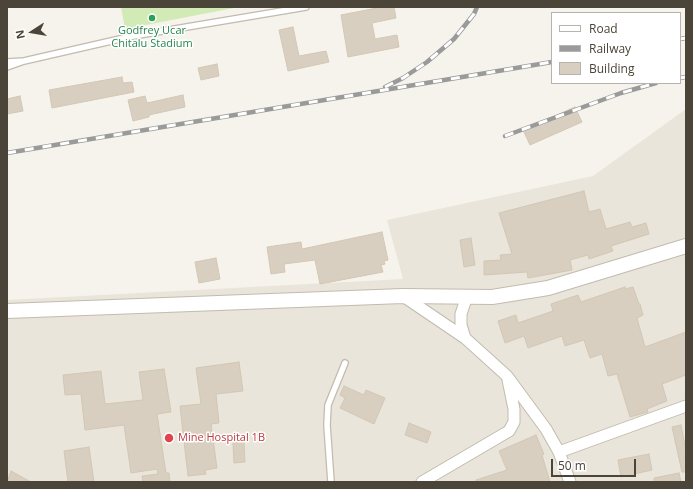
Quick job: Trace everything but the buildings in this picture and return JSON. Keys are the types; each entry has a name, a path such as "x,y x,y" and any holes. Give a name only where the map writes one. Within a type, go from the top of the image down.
{"street":[{"path":"7,311 403,296 492,297 548,288 685,248"},
{"path":"403,296 465,338 507,376 546,429 559,452 570,482"},
{"path":"465,338 461,325 461,314 467,296"},
{"path":"422,482 509,431 514,422 514,408 507,376"},
{"path":"559,452 686,406"}],"lane":[{"path":"7,67 24,61 133,36 306,7"},
{"path":"7,62 24,61"},
{"path":"331,482 327,425 328,405 346,363"}],"shaded area":[{"path":"686,109 686,482 7,482 7,300 403,279 387,220 593,176"}],"green space":[{"name":"Godfrey Ucar Chitalu Stadium","path":"121,7 239,7 125,29"}],"railway":[{"path":"385,87 403,78 427,62 454,39 474,14 477,7"},
{"path":"681,39 686,38"},
{"path":"7,153 551,62"},
{"path":"681,78 686,77"},
{"path":"505,136 621,93 652,84"}],"place":[{"name":"Godfrey Ucar Chitalu Stadium","path":"152,18"},
{"name":"Mine Hospital 1B","path":"169,438"}]}
